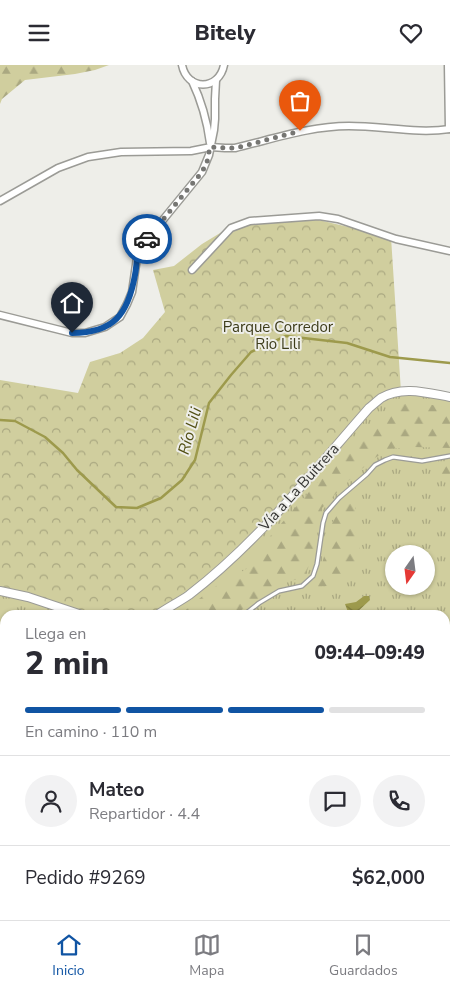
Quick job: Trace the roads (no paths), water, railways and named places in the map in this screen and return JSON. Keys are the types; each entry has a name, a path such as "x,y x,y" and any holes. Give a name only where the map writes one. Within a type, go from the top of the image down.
{"street":[{"path":"182,65 185,75 192,81 200,84 216,80 222,74 224,65"},
{"path":"0,201 58,168 88,157 121,152 191,151 210,147 236,148 300,131 348,126 432,131 450,129 448,65"},
{"path":"0,315 72,333 94,331 105,327 120,317 132,292 140,248 202,172 207,162 215,119 216,80"},
{"path":"192,81 204,111 210,147"},
{"path":"192,270 231,229 250,221 319,216 338,219 396,239 450,251"},
{"name":"Vía a La Buitrera","path":"164,610 188,595 223,567 253,539 369,408 382,398 410,391 450,397"},
{"path":"0,591 28,597 67,610"}],"lane":[{"path":"250,610 279,591 302,586 313,576 326,513 338,498 375,465 393,457 422,461 450,456"}],"water":[{"path":"364,596 369,596 370,600 359,610 347,610 345,604 356,602"}],"waterway":[{"name":"Río Lili","path":"0,420 15,421 45,437 116,507 137,508 161,498 182,480 195,460 209,403 251,352 286,336 347,343 390,357 450,363"}],"park label":[{"name":"Parque Corredor Rio Lili","path":"278,336"}]}
